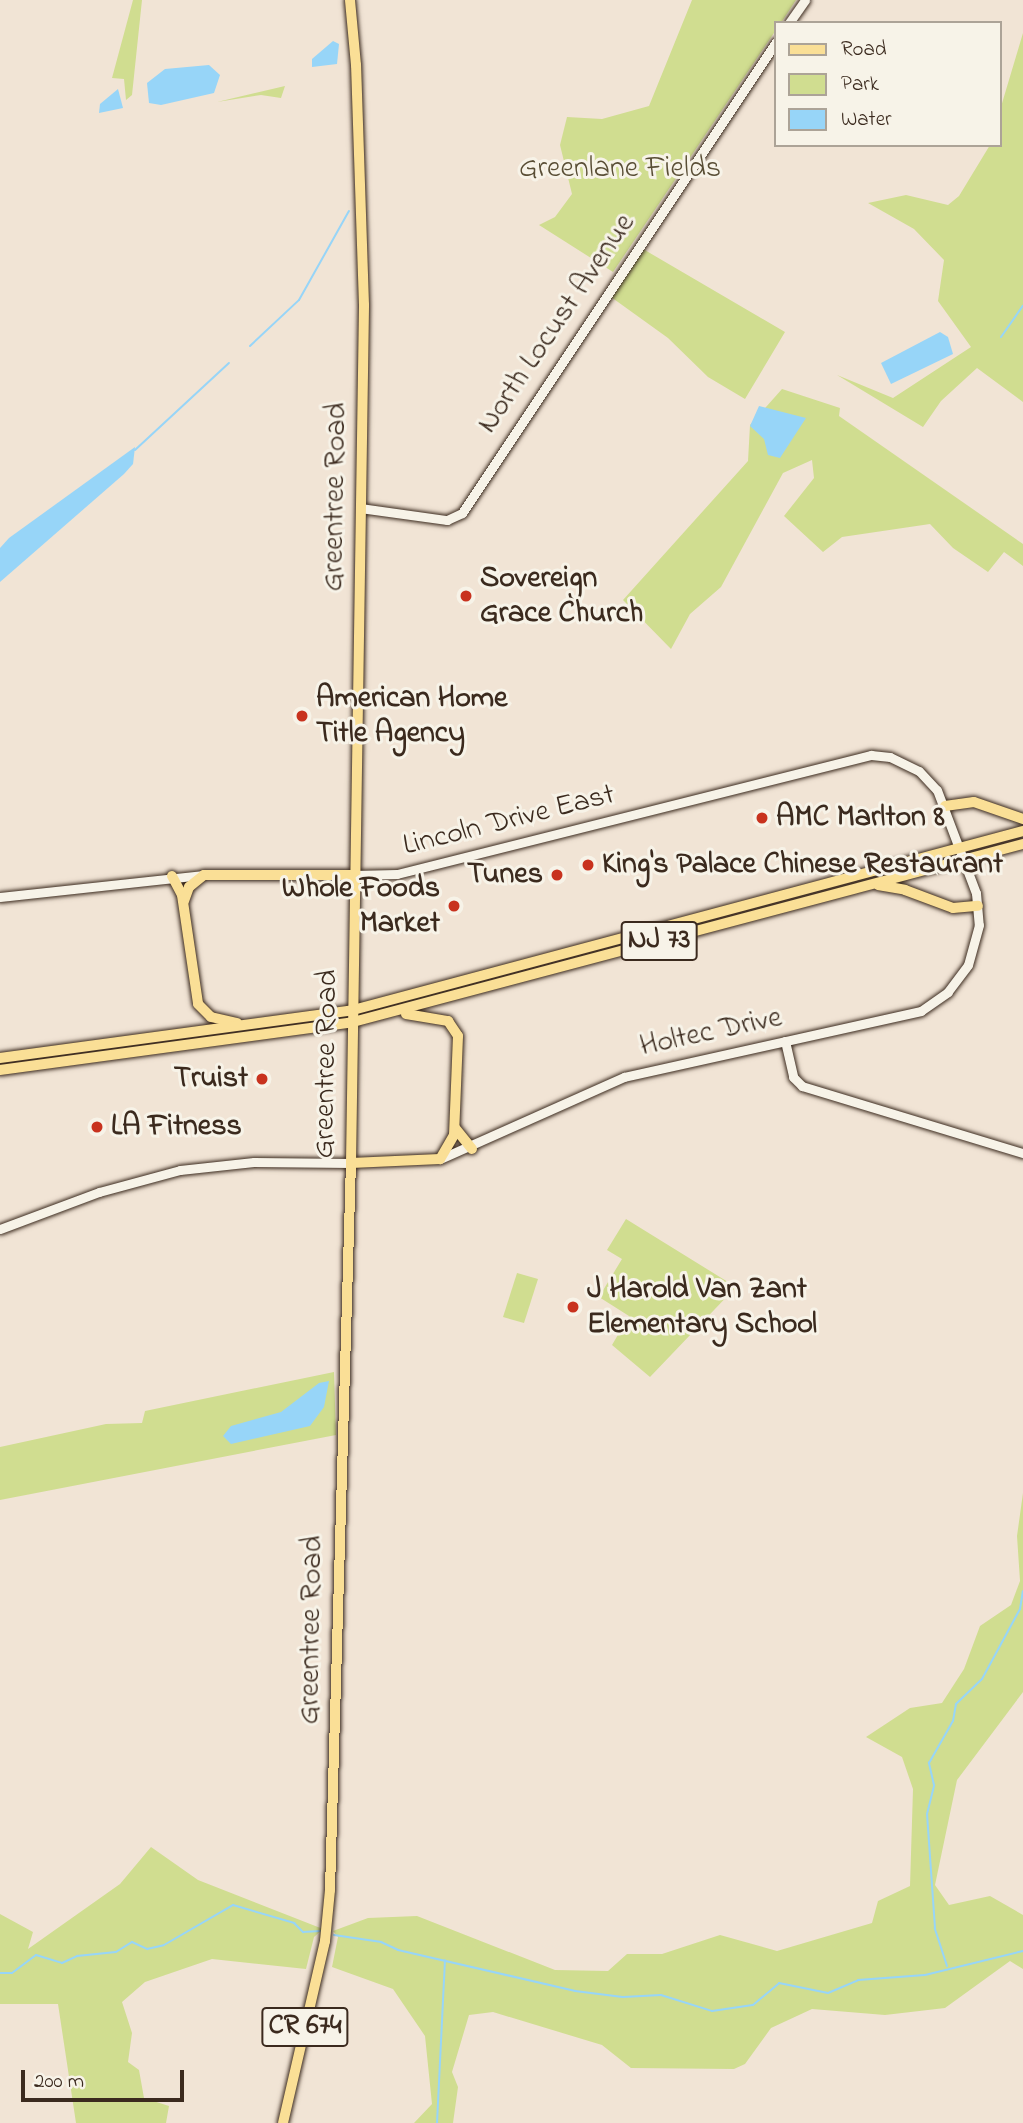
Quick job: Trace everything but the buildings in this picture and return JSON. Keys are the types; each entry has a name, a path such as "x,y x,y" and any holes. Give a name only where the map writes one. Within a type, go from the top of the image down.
{"highway":[{"path":"945,806 974,802 1023,819"},
{"name":"NJ 73","path":"0,1070 353,1022 872,884 1023,831"},
{"name":"NJ 73","path":"0,1058 353,1010 962,854 1023,844"},
{"path":"183,904 189,887 204,875"},
{"path":"172,876 183,904 198,1004 220,1021 257,1025"},
{"path":"872,884 905,890 953,908 978,906"},
{"path":"390,1013 436,1016 455,1027 458,1054 455,1128 451,1146 440,1159"},
{"path":"455,1128 472,1149"}],"main road":[{"name":"Greentree Road","path":"283,2123 327,1930 351,1163 363,260 350,0"},
{"name":"Lincoln Drive East","path":"204,875 353,875"},
{"name":"Holtec Drive","path":"351,1163 440,1159"}],"street":[{"path":"790,21 805,0"},
{"name":"North Locust Avenue","path":"360,508 447,520 462,513 774,45"},
{"name":"Lincoln Drive East","path":"353,875 397,874 871,755 890,757 919,771 937,790 962,854"},
{"name":"Holtec Drive","path":"440,1159 472,1149 624,1077 899,1018 940,999 963,974 972,955 978,906 962,854"},
{"name":"Lincoln Drive East","path":"0,897 172,876 204,875"},
{"path":"785,1041 793,1077 802,1086 1023,1153"},
{"path":"0,1229 99,1192 210,1166 351,1163"}],"green space":[{"path":"133,0 142,0 132,95 126,100 124,79 112,78"},
{"name":"Greenlane Fields","path":"692,0 796,0 782,21 774,21 774,33 613,272 539,225 555,217 572,194 560,145 567,117 602,119 649,106"},
{"path":"1023,33 1023,402 977,368 941,401 923,427 837,375 893,398 971,347 938,301 944,260 914,229 868,203 906,195 948,205 959,196 989,147 1002,147 1002,103"},
{"path":"285,86 281,98 261,95 217,102"},
{"path":"643,249 785,332 745,399 708,377 668,338 611,297"},
{"path":"782,389 840,408 839,416 1023,544 1023,566 1004,552 988,572 953,548 930,524 842,537 823,552 784,516 814,478 812,460 783,473 721,587 690,614 671,649 623,600 748,461 750,425"},
{"path":"626,1219 736,1287 650,1377 612,1345 629,1316 599,1297 622,1259 607,1250"},
{"path":"517,1273 538,1279 524,1323 503,1317"},
{"path":"334,1372 336,1435 0,1500 0,1447 106,1424 142,1423 145,1411"},
{"path":"1023,1493 1023,1692 957,1780 935,1885 949,1905 990,1896 1023,1915 1023,1969 1010,1961 945,2008 885,2015 812,2009 771,2028 745,2064 734,2069 631,2068 602,2045 493,2012 469,2015 452,2072 458,2087 453,2123 414,2123 432,2104 425,2036 393,1989 332,1967 338,1937 333,1931 368,1918 417,1916 555,1970 608,1971 627,1954 662,1954 720,1935 777,1951 872,1923 878,1901 910,1886 913,1789 902,1757 866,1737 910,1708 942,1703 964,1669 980,1626 1011,1605 1020,1581 1017,1536"},
{"path":"151,1847 198,1880 323,1929 314,1937 306,1969 212,1959 145,1982 122,2002 132,2033 128,2062 139,2070 144,2098 169,2106 166,2123 76,2123 58,2004 0,2004 0,1914 33,1932 28,1949 120,1884"}],"water":[{"path":"333,41 339,44 337,64 312,67 312,59"},
{"path":"209,65 220,75 214,93 161,105 149,103 147,83 165,69"},
{"path":"118,89 123,108 99,113 100,104"},
{"path":"940,332 948,337 953,354 891,384 881,363"},
{"path":"759,406 806,418 780,458 768,455 764,439 750,426"},
{"path":"135,447 133,464 124,474 0,582 0,548 9,538"},
{"path":"329,1381 324,1407 310,1426 231,1444 223,1436 231,1426 281,1412 319,1383"}],"waterway":[{"path":"250,346 299,300 349,211"},
{"path":"1001,337 1023,306"},
{"path":"135,450 229,363"},
{"path":"947,1966 935,1928 927,1814 934,1785 929,1763 953,1721 956,1704 982,1679 1020,1609 1023,1591"},
{"path":"0,1973 12,1973 36,1955 62,1963 77,1956 116,1952 132,1942 147,1949 164,1945 233,1905 294,1923 303,1932 320,1931"},
{"path":"334,1935 381,1942 398,1950 575,1991 623,1997 661,1995 712,2011 753,2005 779,1983 828,1993 858,1980 925,1975 1023,1951"},
{"path":"437,2123 445,1960"}],"place":[{"name":"Sovereign Grace Church","path":"466,596"},
{"name":"American Home Title Agency","path":"302,716"},
{"name":"AMC Marlton 8","path":"762,818"},
{"name":"King's Palace Chinese Restaurant","path":"588,865"},
{"name":"Tunes","path":"557,875"},
{"name":"Whole Foods Market","path":"454,906"},
{"name":"Truist","path":"262,1079"},
{"name":"LA Fitness","path":"97,1127"},
{"name":"J Harold Van Zant Elementary School","path":"573,1307"}]}
